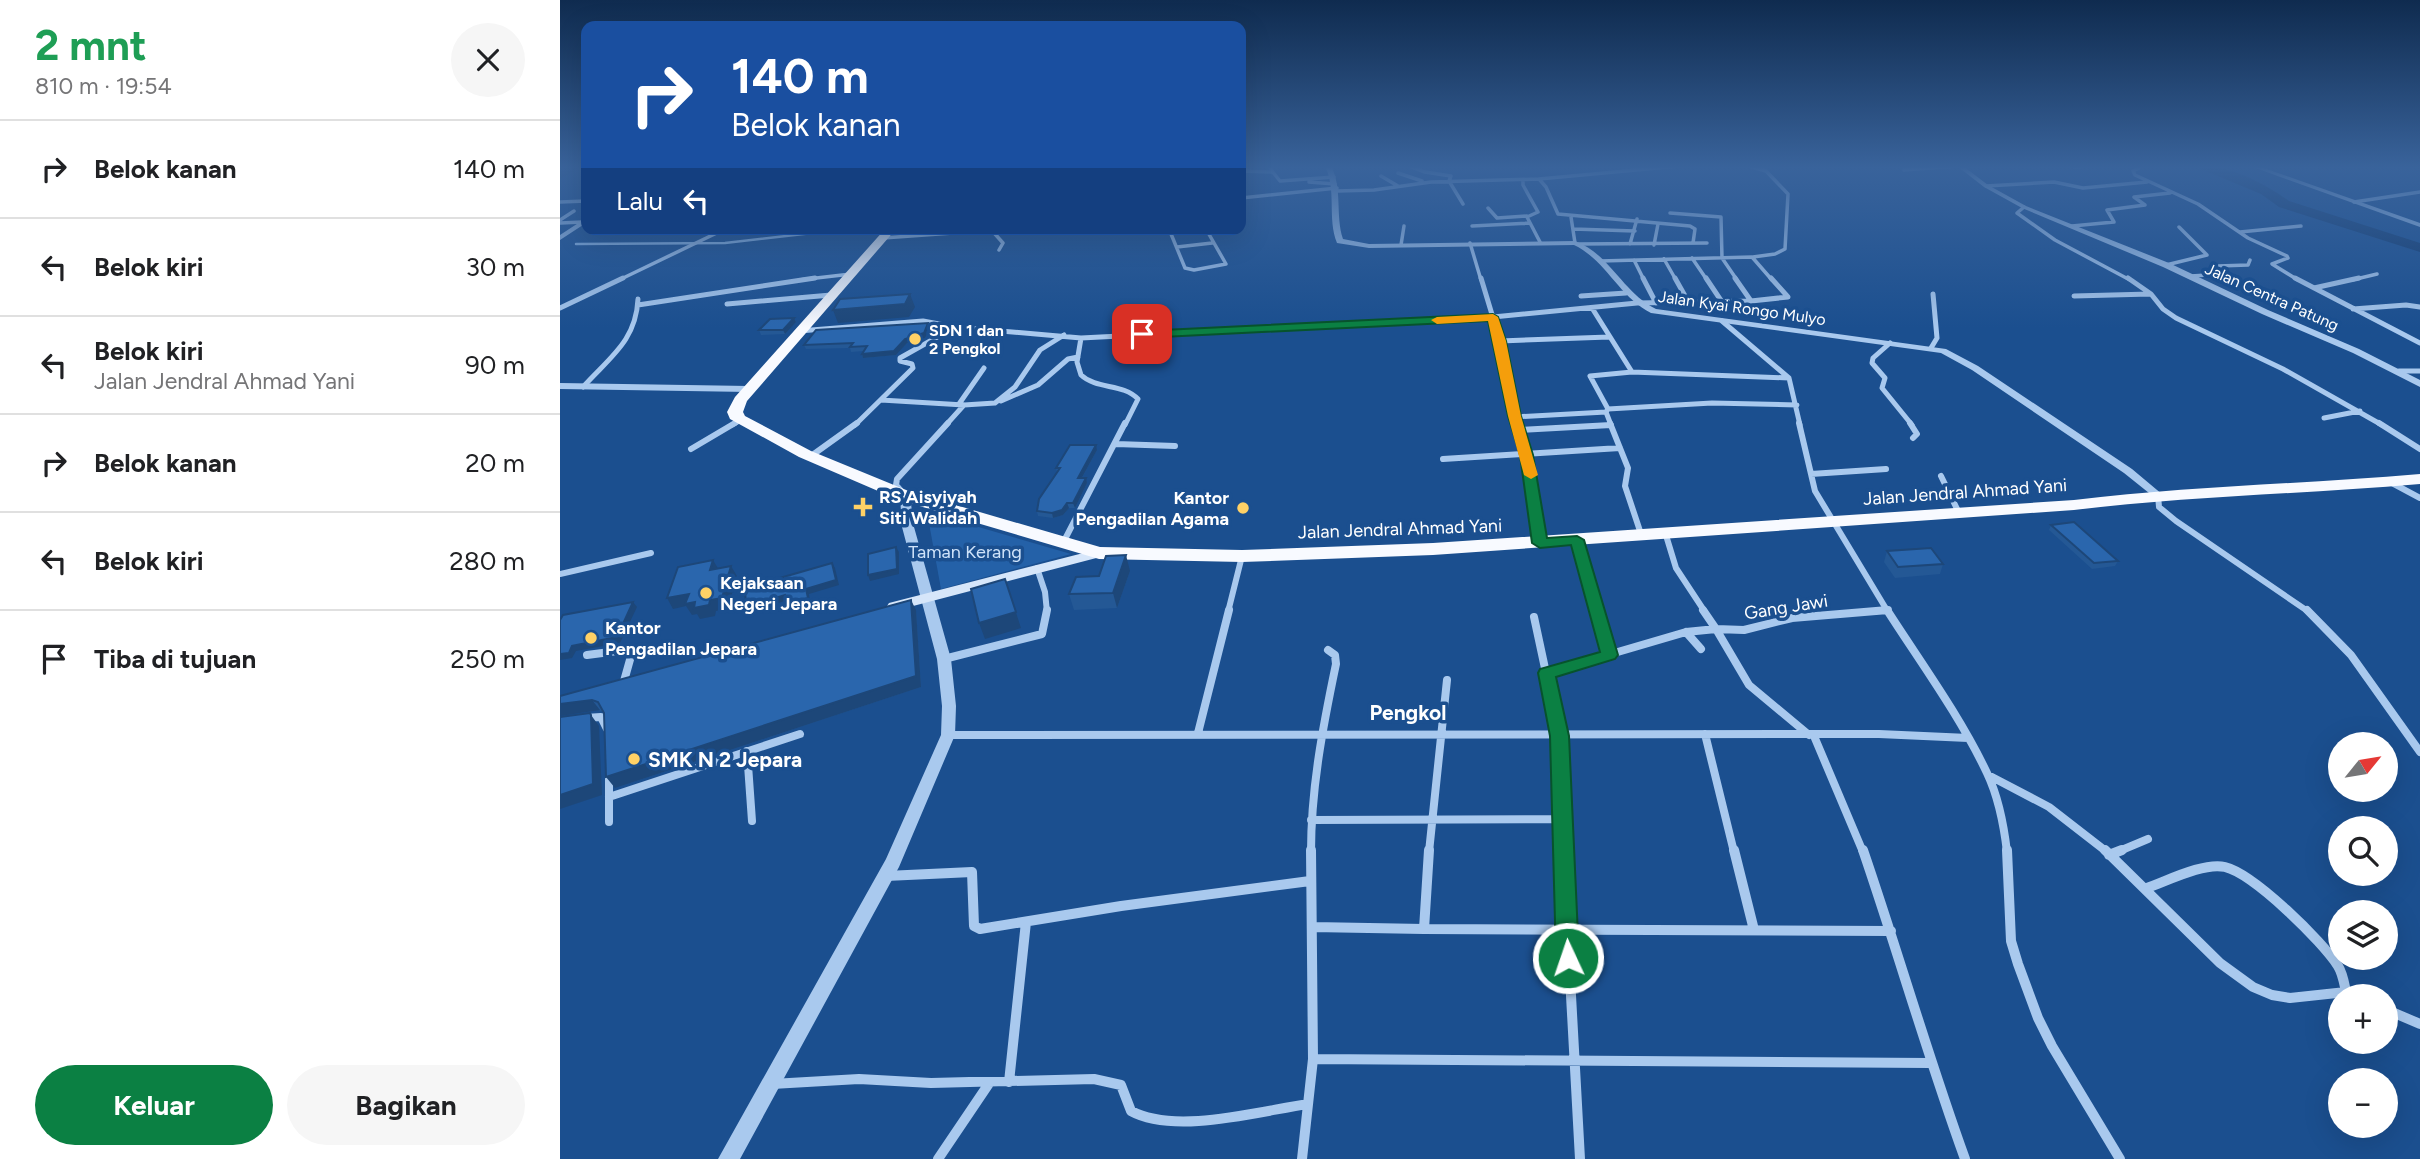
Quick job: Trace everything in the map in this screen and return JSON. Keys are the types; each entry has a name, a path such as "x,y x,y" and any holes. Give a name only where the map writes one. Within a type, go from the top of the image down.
{"highway":[{"path":"739,421 735,412 748,389 886,235"},
{"name":"Jalan Jendral Ahmad Yani","path":"739,421 811,456 905,496 1099,553 1242,556 1540,543 1665,532 1832,523 2158,495 2232,493 2420,479"}],"main road":[{"path":"880,610 1099,553"},
{"path":"604,686 631,680"}],"street":[{"path":"1337,220 1340,241 1359,246 1540,242 1654,245 1707,243"},
{"path":"1529,220 1540,242"},
{"path":"1572,220 1577,243"},
{"path":"1630,244 1637,220"},
{"path":"1642,220 1694,228 1693,243"},
{"path":"1721,220 1722,258 1751,301"},
{"path":"1601,261 1752,257 1781,252 1786,243 1787,220"},
{"path":"2026,220 2115,270 2151,294 2164,310 2176,318 2283,369 2360,411 2420,449"},
{"name":"Jalan Centra Patung","path":"2057,220 2191,276 2399,371 2420,384"},
{"path":"2072,226 2115,222 2113,220"},
{"path":"2223,220 2288,258 2272,264 2420,343"},
{"path":"560,221 581,221"},
{"path":"1472,226 1530,223"},
{"path":"560,238 581,224"},
{"path":"1654,245 1658,224"},
{"path":"1401,245 1404,226"},
{"path":"2239,232 2301,226"},
{"path":"2166,265 2207,255 2179,227"},
{"path":"1573,229 1635,231"},
{"path":"560,308 713,235"},
{"path":"999,235 1003,243 999,250"},
{"path":"1172,235 1187,269 1194,270 1225,265 1209,235"},
{"path":"1177,247 1212,243"},
{"path":"1470,243 1500,341 1514,416 1527,455 1540,543"},
{"name":"Jalan Kyai Rongo Mulyo","path":"1577,243 1601,261 1637,303 1662,313 1931,348 1952,354 2128,471 2158,495"},
{"path":"798,331 923,321 956,327 1081,338 1493,317 1637,303 1751,301 1788,297 1752,257"},
{"path":"1692,258 1722,302"},
{"path":"1664,259 1689,303"},
{"path":"1634,260 1656,303"},
{"path":"2191,276 2224,274 2218,266 2248,265 2250,260"},
{"path":"583,387 631,335 636,327 638,302 768,282 851,274"},
{"path":"2314,288 2377,274"},
{"path":"1581,296 1626,293"},
{"path":"1931,348 1937,338 1933,294"},
{"path":"2074,296 2151,294"},
{"path":"727,304 831,295"},
{"path":"2352,309 2406,305 2420,307"},
{"path":"1592,308 1632,372"},
{"path":"1721,321 1751,349 1789,378 1815,491 1832,523 1968,738 1988,775 2004,828 2008,855 2011,941 2018,964 2038,1018 2052,1046 2120,1159"},
{"path":"811,456 845,434 914,366 899,359 956,327"},
{"path":"1000,401 1022,379 1040,350 1065,335"},
{"path":"1500,341 1609,337"},
{"path":"1063,542 1138,397 1085,378 1079,370 1081,338"},
{"path":"1890,343 1872,358 1872,363 1885,378 1882,388 1916,430 1917,434 1913,438"},
{"path":"881,400 985,405 1017,398 1060,370 1068,359 1078,357"},
{"path":"729,1159 885,876 916,815 948,735 949,706 944,659 908,527 905,496 896,485 897,478 961,405 984,368"},
{"path":"2399,371 2420,371"},
{"path":"1641,534 1625,486 1628,468 1607,410 1590,376 1632,372 1789,378"},
{"path":"560,386 748,389"},
{"path":"1514,416 1607,410 1618,406 1712,403 1797,405"},
{"path":"2324,418 2360,411"},
{"path":"691,449 739,421"},
{"path":"1519,430 1611,425"},
{"path":"1115,444 1175,446"},
{"path":"1443,459 1620,448"},
{"path":"1811,474 1886,469"},
{"path":"1941,476 1959,513"},
{"path":"2391,482 2420,498"},
{"path":"2158,495 2160,507 2194,535 2302,606 2321,622 2372,683 2420,752"},
{"path":"1665,532 1676,568 1749,685 1812,735 1855,827 1891,931 1930,1063 1965,1159"},
{"path":"1577,540 1609,655"},
{"path":"560,574 651,554"},
{"path":"1198,733 1242,556"},
{"path":"944,659 1042,634 1048,610 1047,592 1037,568"},
{"name":"Gang Jawi","path":"1546,673 1686,632 1744,630 1792,618 1888,610"},
{"path":"1534,617 1559,736 1566,932 1580,1159"},
{"path":"1686,632 1701,649"},
{"path":"587,655 633,649 631,680"},
{"path":"1302,1159 1313,1059 1311,820 1321,735 1336,664 1335,655 1328,650"},
{"path":"1424,929 1431,818 1447,680"},
{"path":"573,720 601,717 606,724 607,736"},
{"path":"609,797 800,734"},
{"path":"1705,734 1754,930"},
{"path":"948,735 1879,734 1968,738"},
{"path":"747,751 752,821"},
{"path":"609,759 610,822"},
{"path":"1988,775 2051,808 2147,888 2224,967 2246,983 2275,996 2294,999 2328,996"},
{"path":"1311,820 1562,819"},
{"path":"2109,855 2148,839"},
{"path":"2147,888 2212,868 2227,867 2266,894 2325,948 2347,984"},
{"path":"885,876 972,872 974,926 989,928 1121,906 1310,881"},
{"path":"1009,1082 1026,922"},
{"path":"1313,927 1566,932 1891,931"},
{"path":"2398,1015 2420,1024"},
{"path":"1313,1059 1930,1063"},
{"path":"768,1085 859,1079 990,1082 1051,1079 1114,1082 1124,1089 1131,1111 1140,1118 1191,1121 1308,1104"},
{"path":"938,1159 990,1082"}],"green space":[{"name":"Taman Kerang","path":"927,512 1071,554 941,589"}],"building":[{"path":"910,294 905,304 833,310 840,299"},
{"path":"794,318 783,330 759,330 770,319"},
{"path":"928,323 924,333 905,339 894,351 862,354 867,346 850,347 853,343 804,345 816,330"},
{"path":"1070,445 1096,445 1078,478 1086,478 1073,503 1067,503 1062,510 1052,513 1037,511 1039,499 1060,468 1056,468"},
{"path":"2074,522 2118,561 2094,563 2051,525"},
{"path":"896,547 897,569 868,575 868,554"},
{"path":"1931,548 1943,564 1898,567 1887,551"},
{"path":"1126,555 1113,593 1069,594 1076,577 1099,576 1106,556"},
{"name":"Kejaksaan Negeri Jepara","path":"713,560 710,570 731,566 722,598 710,600 709,605 694,608 695,602 685,604 689,594 667,598 678,567"},
{"path":"832,563 836,580 806,589 808,598 787,604 785,595 746,607 745,588"},
{"path":"1005,579 1016,612 979,623 971,589"},
{"name":"SMK N 2 Jepara","path":"911,600 916,676 606,777 604,713 598,702 592,700 560,704 560,696"},
{"name":"Kantor Pengadilan Jepara","path":"633,602 617,637 572,646 569,653 560,654 560,620 563,615"},
{"path":"590,713 593,784 560,795 560,717"}],"waterway":[{"path":"2331,220 2420,248"},
{"path":"576,244 725,243 795,235"}],"slow traffic":[{"path":"1437,320 1493,317 1514,416 1531,475"}],"place":[{"name":"SDN 1 dan 2 Pengkol","path":"915,339"},
{"name":"RS Aisyiyah Siti Walidah","path":"863,507"},
{"name":"Kantor Pengadilan Agama","path":"1243,508"},
{"name":"Kejaksaan Negeri Jepara","path":"706,593"},
{"name":"Kantor Pengadilan Jepara","path":"591,638"},
{"name":"SMK N 2 Jepara","path":"634,759"}],"district":[{"name":"Pengkol","path":"1408,712"}],"route":[{"path":"1142,334 1493,317 1514,416 1527,455 1540,543 1577,540 1609,655 1546,673 1559,736 1568,958"}]}
